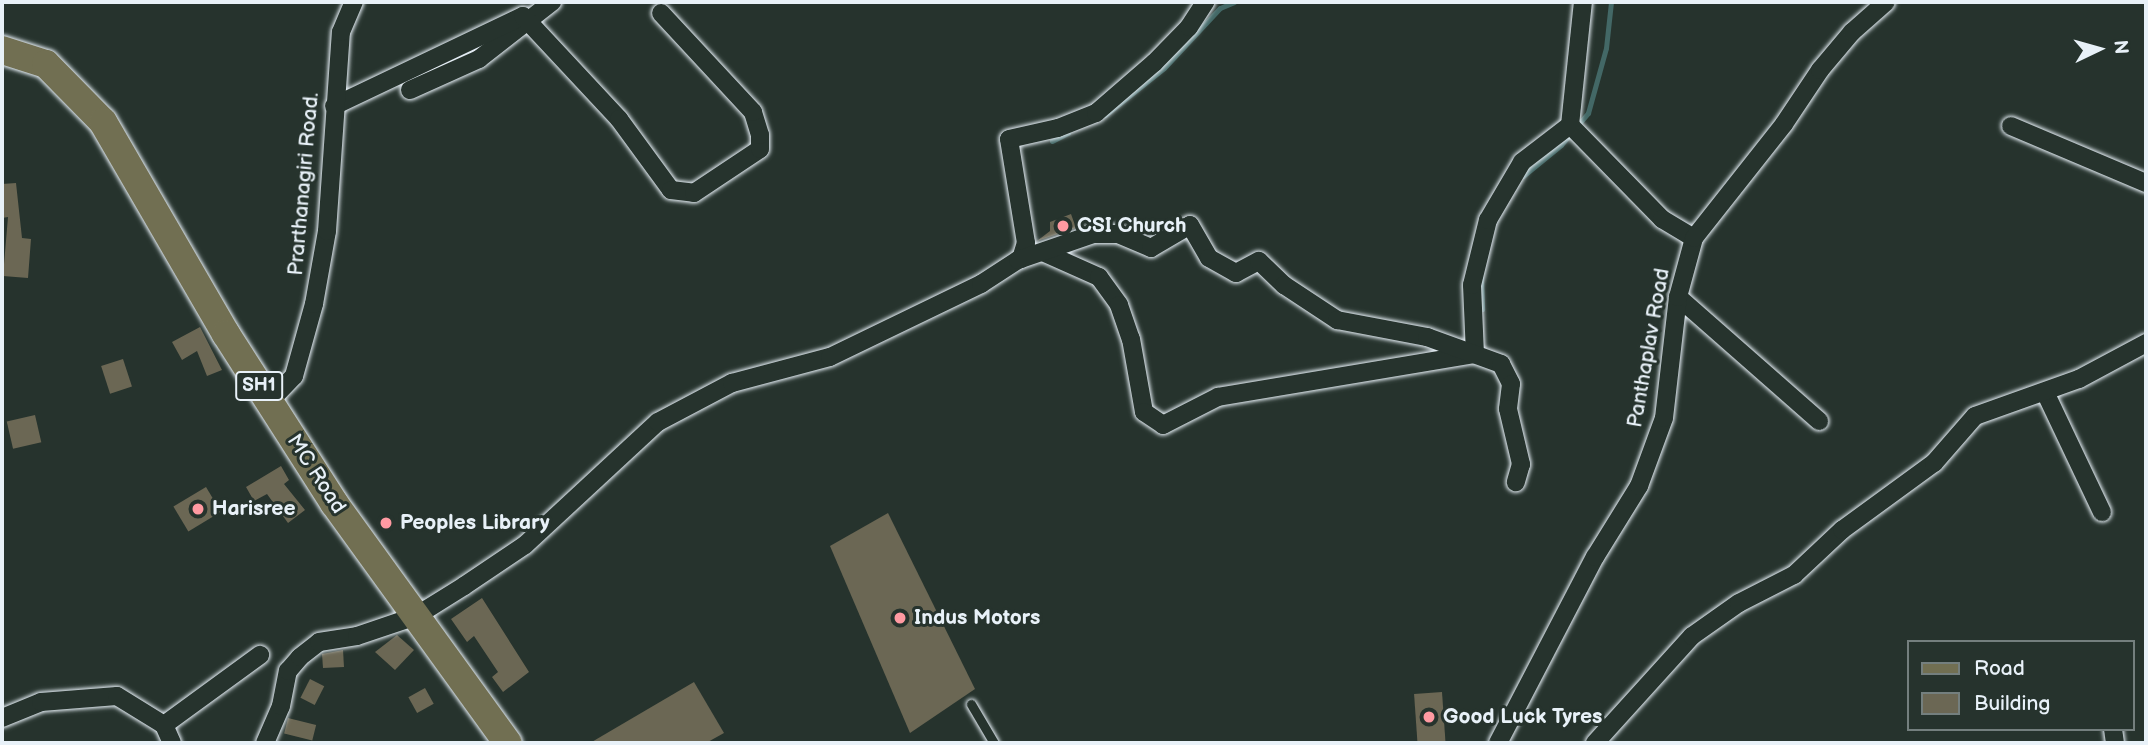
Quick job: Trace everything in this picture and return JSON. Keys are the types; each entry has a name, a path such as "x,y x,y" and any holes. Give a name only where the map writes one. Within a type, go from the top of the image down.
{"main road":[{"name":"MC Road","path":"2,50 46,64 103,122 269,402 334,503 508,743"}],"street":[{"name":"Prarthanagiri Road.","path":"269,402 294,376 307,338 327,231 341,32 354,2"},
{"path":"410,90 479,59 552,2"},
{"path":"1021,259 1026,243 1009,139 1058,128 1096,113 1154,64 1189,27 1205,2"},
{"path":"1475,354 1472,285 1488,220 1522,162 1570,125 1583,2"},
{"path":"1570,125 1662,219 1693,238 1784,124 1820,70 1884,2"},
{"path":"334,106 430,63 514,17 530,21 620,119 671,190 694,193 760,149 760,135 753,112 661,13"},
{"path":"2011,126 2146,183"},
{"path":"265,743 281,706 288,671 300,657 319,642 357,636 416,616 525,545 658,422 732,383 830,357 876,337 1021,259 1045,253 1093,234 1118,234 1151,248 1190,225 1209,258 1236,273 1259,261 1284,285 1337,320 1427,337 1501,364 1511,384 1508,409 1521,464 1516,482"},
{"name":"Panthaplav Road","path":"1497,743 1595,557 1639,486 1664,418 1678,298 1693,238"},
{"path":"1045,253 1099,277 1119,305 1139,372 1144,412 1163,425 1218,397 1475,354"},
{"path":"1678,298 1819,421"},
{"path":"1595,743 1692,636 1740,603 1794,575 1842,530 1934,463 1975,416 2079,379 2146,343"},
{"path":"2045,392 2102,512"},
{"path":"164,725 260,655"},
{"path":"2,718 41,702 117,696 164,725 172,743"}],"lane":[{"path":"971,704 994,743"}],"building":[{"path":"16,183 22,238 31,239 28,278 3,276 8,217 2,218 2,184"},
{"path":"1071,214 1076,228 1037,241 1050,231 1050,222"},
{"path":"200,327 222,370 207,376 197,351 182,360 172,342"},
{"path":"123,359 132,387 110,394 101,366"},
{"path":"35,415 41,442 13,449 7,422"},
{"path":"281,466 289,480 284,484 305,510 288,523 267,494 254,501 246,487"},
{"name":"Harisree","path":"206,487 221,512 188,531 173,507"},
{"name":"Indus Motors","path":"888,513 975,689 910,733 830,546"},
{"path":"482,598 529,672 503,692 492,677 498,672 474,636 467,642 451,619"},
{"path":"397,635 414,650 395,670 375,652"},
{"path":"343,650 344,667 323,668 322,654"},
{"path":"310,679 324,686 315,705 300,698"},
{"path":"694,682 724,733 706,743 590,743"},
{"path":"425,688 434,704 417,713 408,697"},
{"name":"Good Luck Tyres","path":"1442,692 1445,741 1417,743 1414,694"},
{"path":"288,718 316,725 312,741 284,734"}],"waterway":[{"path":"1105,115 1164,68 1220,8 1234,2"},
{"path":"1523,176 1561,145 1588,113 1606,48 1611,2"},
{"path":"1052,141 1068,133"},
{"path":"1481,277 1482,309"}],"place":[{"name":"CSI Church","path":"1063,226"},
{"name":"Harisree","path":"198,509"},
{"name":"Peoples Library","path":"386,523"},
{"name":"Indus Motors","path":"900,618"},
{"name":"Good Luck Tyres","path":"1429,717"}]}
